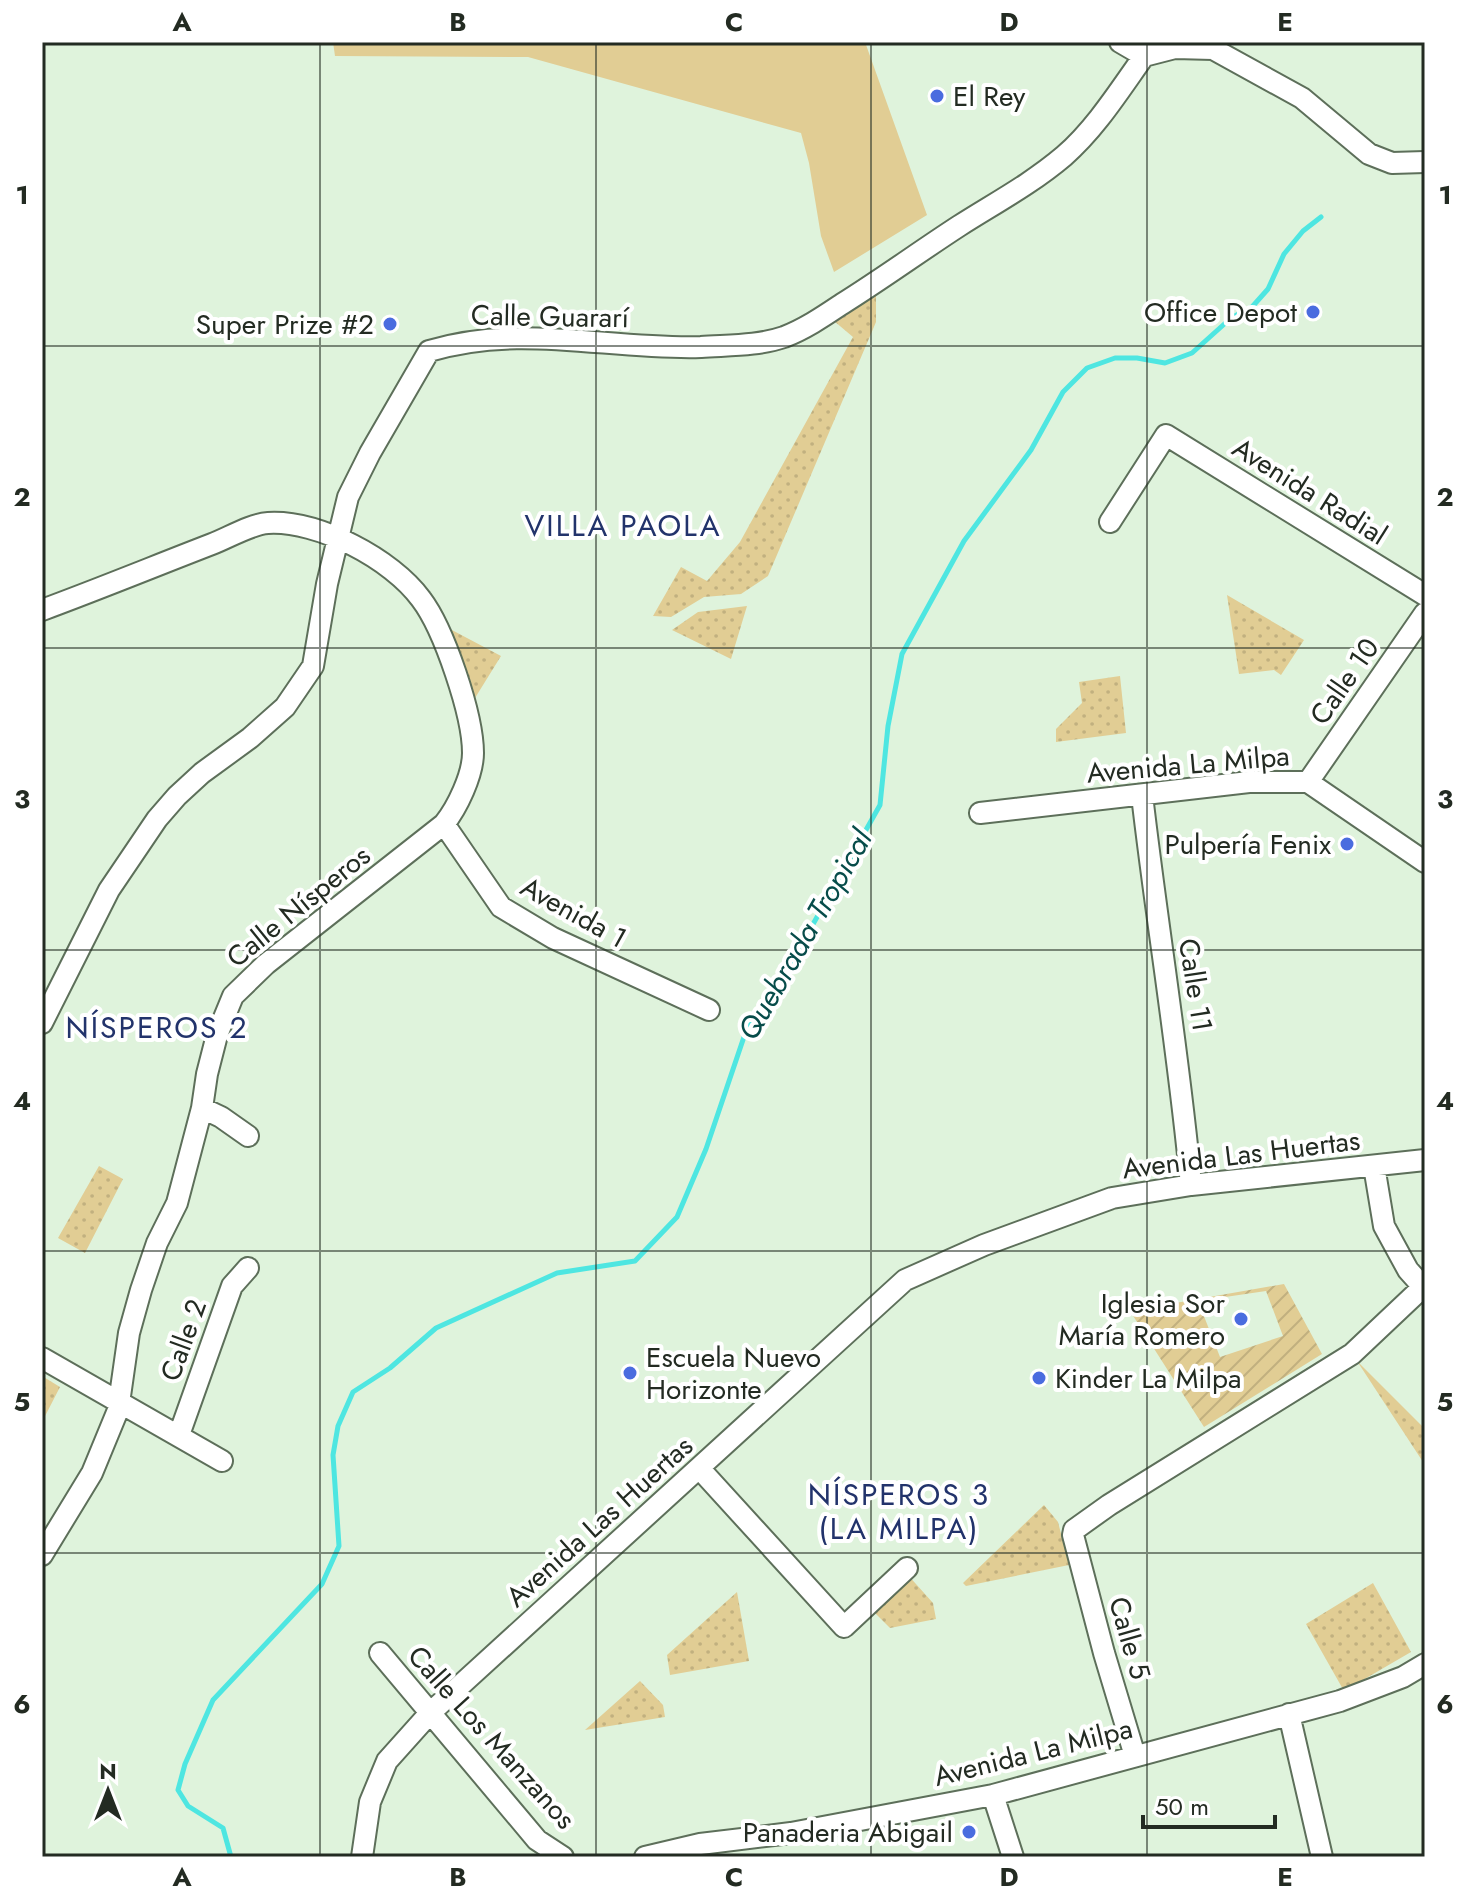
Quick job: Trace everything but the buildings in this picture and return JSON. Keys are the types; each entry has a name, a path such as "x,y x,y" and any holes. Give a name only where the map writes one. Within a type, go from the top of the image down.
{"street":[{"path":"1120,42 1144,56 1175,48 1213,49 1302,98 1369,154 1392,163 1425,162"},
{"name":"Calle Guararí","path":"42,1023 109,890 157,819 202,773 250,738 285,707 313,666 337,536 348,497 429,351 459,342 489,338 669,347 763,343 783,337 802,329 887,276 959,226 1013,194 1065,155 1095,124 1144,56"},
{"name":"Avenida Radial","path":"1110,522 1166,435 1425,595"},
{"name":"Calle Nísperos","path":"42,610 266,523 313,528 337,536 379,561 421,598 453,663 474,754 458,807 444,824 266,964 233,996 217,1035 177,1203 157,1243 141,1290 129,1333 119,1402 107,1439 92,1473 42,1555"},
{"name":"Calle 10","path":"1308,782 1425,613"},
{"name":"Avenida La Milpa","path":"980,813 1249,782 1308,782 1425,862"},
{"name":"Calle 11","path":"1142,795 1153,895 1182,1084 1191,1185"},
{"name":"Avenida 1","path":"444,824 501,907 553,938 709,1010"},
{"path":"202,1108 248,1136"},
{"name":"Avenida Las Huertas","path":"362,1857 370,1802 387,1761 430,1713 905,1280 984,1245 1112,1198 1191,1185 1425,1160"},
{"path":"1374,1166 1384,1226 1408,1270 1424,1288"},
{"name":"Calle 2","path":"179,1435 232,1286 248,1268"},
{"name":"Calle 5","path":"1135,1756 1073,1535 1078,1525 1352,1354 1424,1288"},
{"path":"42,1358 222,1461"},
{"path":"699,1468 844,1627 907,1568"},
{"name":"Calle Los Manzanos","path":"380,1653 541,1848 563,1857"},
{"name":"Avenida La Milpa","path":"645,1857 700,1844 764,1848 993,1795 1340,1701 1403,1677 1425,1664"},
{"path":"1289,1714 1322,1857"},
{"path":"993,1795 1013,1857"}],"shaded area":[{"path":"333,42 865,42 927,215 834,272 821,236 801,133 528,57 335,56"},
{"path":"876,291 876,322 768,576 741,594 704,597 671,617 653,616 681,567 707,581 740,542 853,337 834,321"},
{"path":"1227,595 1304,640 1281,675 1274,670 1239,674"},
{"path":"747,606 731,659 672,630 698,612"},
{"path":"450,629 501,656 475,698"},
{"path":"1120,676 1126,733 1056,742 1056,729 1082,703 1079,682"},
{"path":"99,1166 123,1179 85,1253 58,1238"},
{"path":"1284,1284 1322,1354 1204,1427 1130,1311","holes":["1266,1291 1283,1336 1220,1357 1198,1301"]},
{"path":"1357,1361 1425,1429 1425,1465"},
{"path":"42,1376 60,1387 42,1422"},
{"path":"1044,1505 1058,1522 1069,1565 966,1586 963,1583"},
{"path":"907,1574 933,1603 936,1619 890,1628 871,1609"},
{"path":"1373,1583 1411,1652 1344,1691 1306,1624"},
{"path":"737,1592 749,1661 670,1675 667,1655"},
{"path":"640,1681 663,1705 665,1717 585,1730"}],"waterway":[{"name":"Quebrada Tropical","path":"231,1857 223,1828 188,1806 178,1790 185,1764 213,1700 322,1584 339,1546 333,1455 338,1426 353,1392 390,1368 436,1328 557,1273 635,1261 677,1217 706,1149 748,1025 794,958 880,805 888,726 902,654 964,541 1031,450 1063,392 1087,368 1115,358 1165,363 1192,353 1231,318 1252,307 1268,289 1284,254 1303,231 1321,217"}],"place":[{"name":"El Rey","path":"937,96"},
{"name":"Office Depot","path":"1313,312"},
{"name":"Super Prize #2","path":"390,324"},
{"name":"Pulpería Fenix","path":"1347,844"},
{"name":"Iglesia Sor María Romero","path":"1241,1319"},
{"name":"Escuela Nuevo Horizonte","path":"630,1373"},
{"name":"Kinder La Milpa","path":"1039,1378"},
{"name":"Panaderia Abigail","path":"969,1832"}],"district":[{"name":"VILLA PAOLA","path":"623,526"},
{"name":"NÍSPEROS 2","path":"157,1028"},
{"name":"NÍSPEROS 3 (LA MILPA)","path":"899,1512"}]}
